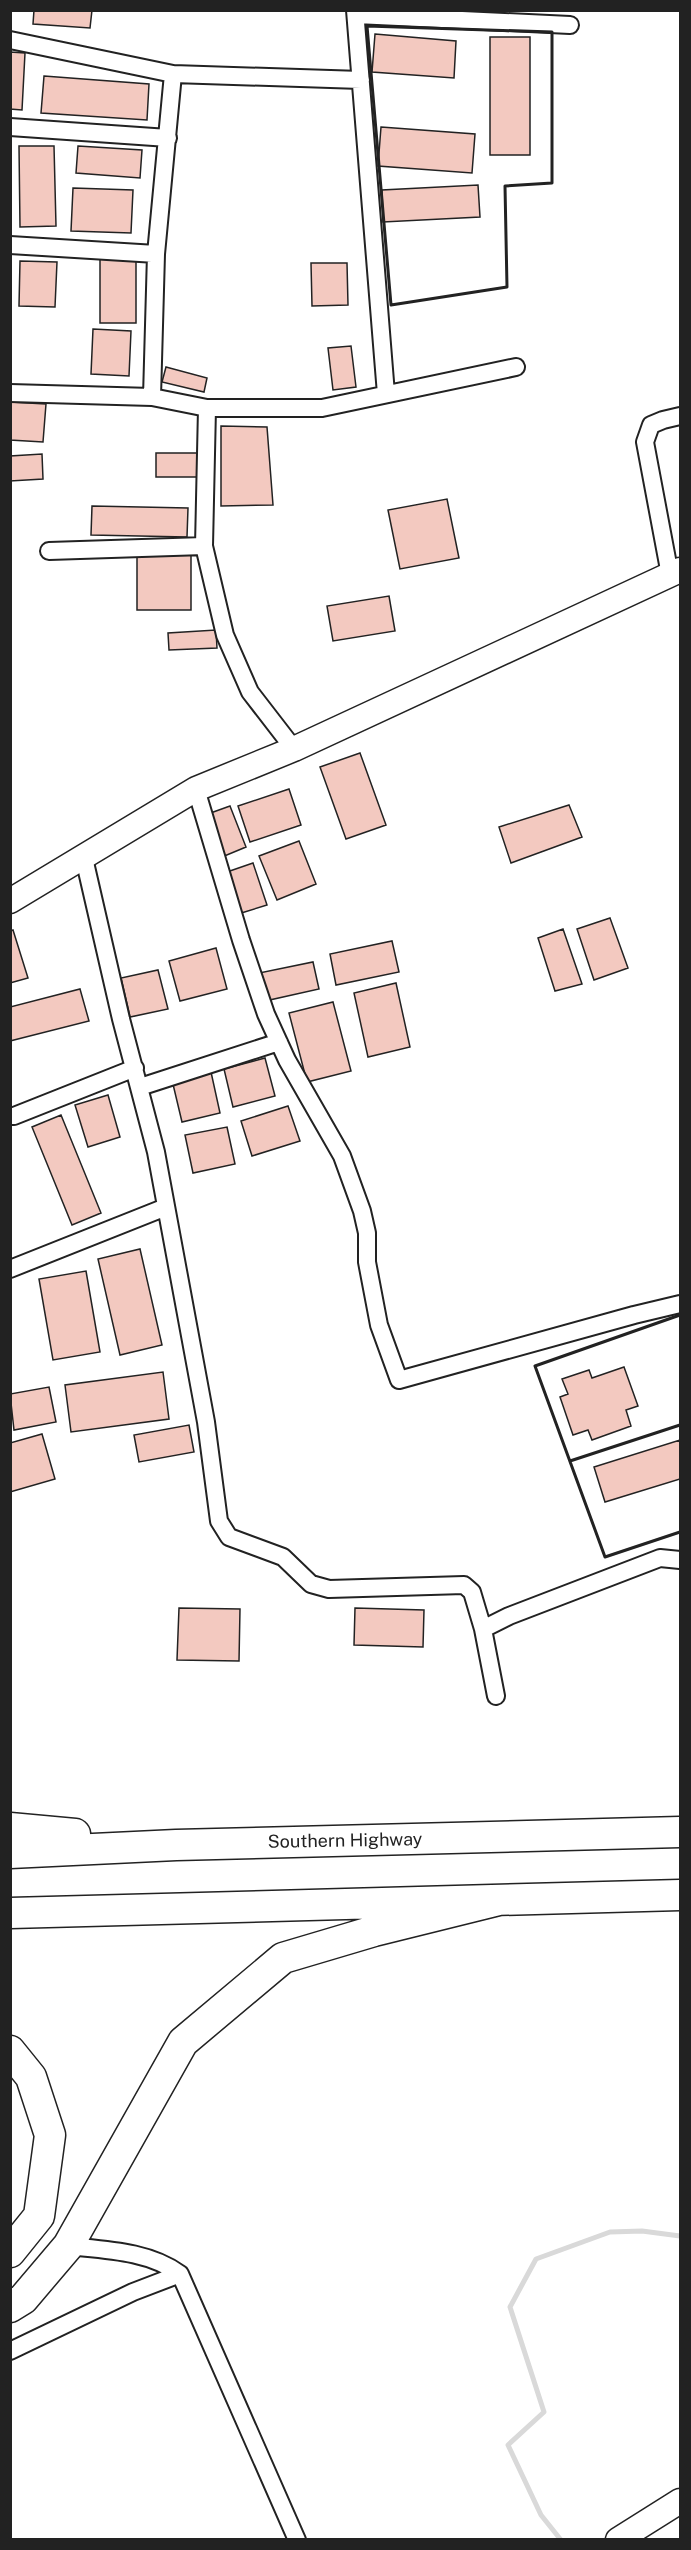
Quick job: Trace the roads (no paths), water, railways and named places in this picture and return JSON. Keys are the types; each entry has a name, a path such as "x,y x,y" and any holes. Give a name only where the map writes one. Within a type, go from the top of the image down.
{"highway":[{"path":"10,1828 176,1845"},
{"name":"Southern Highway","path":"10,1852 176,1845 681,1832"},
{"path":"10,1913 681,1895"},
{"path":"10,2307 23,2299 68,2246 183,2042 283,1958 374,1931 499,1900"},
{"path":"10,2051 31,2076 50,2135 39,2216 10,2252"}],"street":[{"path":"386,394 356,13 570,26"},
{"path":"10,40 173,74 361,80"},
{"path":"152,397 156,254 173,74"},
{"path":"10,128 168,138"},
{"path":"10,245 156,254"},
{"path":"10,393 152,397 207,408 322,408 516,367"},
{"path":"207,408 204,546 225,635 250,692 294,749"},
{"path":"10,901 195,789 294,749 675,573 645,441 651,425 681,416"},
{"path":"50,551 204,546"},
{"path":"195,789 266,1014 342,1156 362,1211 367,1233 367,1262 380,1325 399,1380 633,1314 681,1304"},
{"path":"84,858 121,1019 140,1087 166,1207 206,1422 219,1521 228,1537 283,1557 311,1584 330,1588 464,1586 472,1592 483,1629 496,1696"},
{"path":"140,1087 279,1042"},
{"path":"10,1116 135,1068"},
{"path":"10,1269 166,1207"},
{"path":"483,1629 509,1616 660,1558 681,1560"},
{"path":"68,2246 125,2252 168,2265 180,2274 297,2540"},
{"path":"10,2351 133,2292 180,2274"},
{"path":"618,2540 681,2501"}],"waterway":[{"path":"561,2540 541,2515 508,2445 544,2412 510,2307 536,2259 610,2232 642,2231 680,2236"}]}
